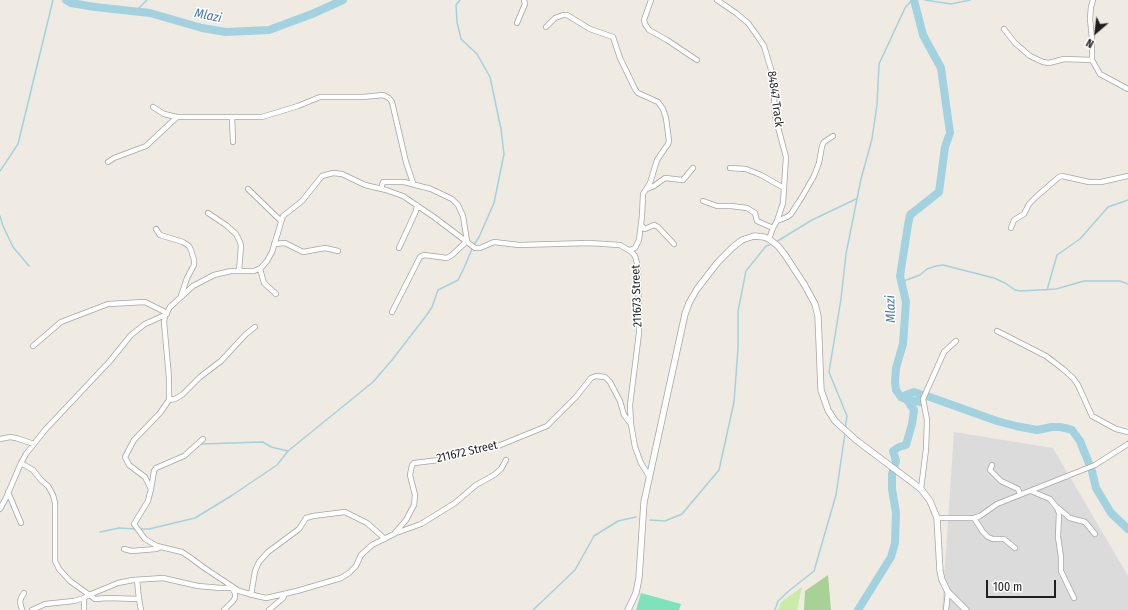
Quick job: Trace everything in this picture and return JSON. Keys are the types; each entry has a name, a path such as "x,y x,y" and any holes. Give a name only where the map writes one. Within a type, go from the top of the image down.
{"street":[{"path":"517,23 525,4 524,0"},
{"path":"651,0 644,22 649,30 667,40 696,60"},
{"name":"84847 Track","path":"717,0 748,23 764,46 772,76 776,122 784,144 786,157 783,203 778,221 773,228 770,239"},
{"path":"1093,0 1090,7 1092,60 1100,74 1128,89"},
{"name":"211673 Street","path":"546,27 555,18 568,15 590,29 613,37 620,58 633,87 638,93 658,102 666,118 669,137 668,144 657,160 650,183 643,194 641,225 638,240 634,248 630,250 635,256 639,274 639,333 630,404 631,425"},
{"path":"1004,29 1019,46 1032,57 1043,62 1049,63 1064,59 1092,60"},
{"path":"152,107 164,114 177,117 266,116 320,97 386,96 392,102 406,162 413,183"},
{"path":"108,162 114,158 146,146 177,117"},
{"path":"232,117 233,142"},
{"path":"778,221 791,214 814,176 824,142 833,136"},
{"path":"647,188 668,178 683,180 694,168"},
{"path":"730,168 746,170 761,175 784,188"},
{"path":"151,489 145,477 130,465 125,457 134,440 160,413 169,400 169,378 164,322 165,316 170,307 193,286 214,275 222,272 244,272 260,269 267,261 285,213 302,201 319,178 328,173 338,173 365,185 403,196 478,248 494,242 519,245 589,243 620,245 630,250"},
{"path":"1011,228 1012,222 1024,214 1036,197 1055,179 1062,176 1089,182 1101,182 1128,176"},
{"path":"381,189 382,183 385,182 413,183 432,189 456,202 463,216 467,241"},
{"path":"248,189 281,221"},
{"path":"703,200 717,206 747,208 755,213 758,221 773,228"},
{"path":"399,248 416,211 417,205"},
{"path":"208,213 236,234 241,246 239,271"},
{"path":"641,225 645,229 654,225 658,227 674,244"},
{"path":"156,229 160,235 183,242 189,246 191,250 194,262 181,296"},
{"path":"628,610 639,578 644,502 649,476 667,402 682,327 689,303 706,277 733,247 748,238 764,237 775,243 785,255 815,304 818,316 822,390 828,410 834,421 856,440 914,483 921,489 930,501 937,518 940,571 944,586 966,610"},
{"path":"392,312 420,257 424,255 447,258 467,241"},
{"path":"274,244 285,243 303,252 325,248 338,250"},
{"path":"260,269 264,283 276,294"},
{"path":"33,346 61,322 108,304 145,302 167,313"},
{"path":"0,510 21,463 34,444 55,419 110,361 131,335 145,324 167,313"},
{"path":"169,400 175,399 182,395 200,377 221,361 246,334 255,327"},
{"path":"997,331 1046,356 1063,369 1078,385 1092,416 1116,429 1128,432"},
{"path":"921,489 926,449 927,420 924,399 944,352 956,341"},
{"name":"211672 Street","path":"232,588 251,595 266,598 341,578 356,566 361,555 372,545 394,534 406,520 414,505 415,495 410,475 412,465 414,463 439,460 472,450 498,446 547,426 576,397 591,378 596,376 605,377 610,382 620,400 624,415 631,425"},
{"path":"631,425 635,447 641,463 649,476"},
{"path":"0,439 16,438 34,444"},
{"path":"203,439 184,456 156,468 154,471 148,501 134,524 145,539 161,547 182,552 232,588 235,593 235,598 224,610"},
{"path":"937,518 974,518 980,516 997,504 1088,468 1128,444"},
{"path":"394,534 421,524 455,503 476,485 494,475 501,469 506,460"},
{"path":"21,463 33,470 48,486 53,495 55,503 55,561 57,566 70,581 95,599 139,599"},
{"path":"992,465 990,470 1001,481 1018,489 1020,494"},
{"path":"1031,490 1050,499 1057,508 1068,517 1085,522 1095,534"},
{"path":"8,492 21,522"},
{"path":"3,505 14,505"},
{"path":"1057,508 1059,513 1058,537 1061,557 1061,571 1074,598"},
{"path":"251,595 255,571 259,562 268,552 299,529 306,518 345,512 367,523 385,539"},
{"path":"974,518 988,537 993,539 1004,539 1015,548"},
{"path":"124,549 132,551 156,549 161,547"},
{"path":"34,610 45,604 74,602 118,583 137,580 163,578 194,585 232,588"},
{"path":"137,580 139,599 142,609"},
{"path":"22,610 20,602 24,592"},
{"path":"946,610 948,592"},
{"path":"269,610 283,598 285,594"},
{"path":"84,598 84,610"}],"shaded area":[{"path":"954,432 1053,448 1128,576 1128,610 942,610"}],"green space":[{"path":"828,575 831,610 804,610 805,591"},
{"path":"802,587 797,610 778,610 781,602"},
{"path":"641,593 681,604 679,610 636,610"}],"waterway":[{"path":"0,171 18,144 53,0"},
{"name":"Mlazi","path":"66,0 71,3 95,7 150,13 202,28 226,32 269,30 312,14 343,0"},
{"path":"136,11 147,0"},
{"path":"460,0 456,5 457,22 461,39 477,54 490,77 501,129 504,154 494,203 474,245"},
{"path":"845,429 847,416 829,372 841,299 846,254 861,179 872,139 877,105 879,64 905,8 912,0"},
{"name":"Mlazi","path":"858,610 891,557 895,543 896,513 892,489 892,474 896,461 893,451 906,445 914,410 907,400 901,397 896,390 895,382 896,368 903,344 906,302 900,276 908,225 910,215 939,192 945,147 950,133 941,68 923,35 914,0"},
{"path":"925,0 951,4 970,0"},
{"path":"776,242 812,220 856,199"},
{"path":"1047,290 1057,255 1080,239 1108,207 1128,200"},
{"path":"0,216 13,247 29,266"},
{"path":"650,520 665,521 682,514 719,470 734,402 738,348 738,311 746,271 766,246 773,244"},
{"path":"140,529 149,529 195,518 277,465 288,451 373,382 426,316 432,307 438,290 458,280 472,249"},
{"path":"901,282 920,275 927,269 943,265 994,278 1015,290 1021,291 1056,289 1084,281 1120,281 1128,284"},
{"path":"901,397 914,392 923,395"},
{"path":"927,396 997,421 1016,426 1037,430 1052,427 1072,430 1080,441 1090,466"},
{"path":"907,400 921,402"},
{"path":"775,610 778,601 814,571 836,495 845,433"},
{"path":"200,444 263,442 271,447 288,451"},
{"path":"1092,471 1096,488 1111,513 1128,529"},
{"path":"533,610 575,570 594,536 618,521 636,517"},
{"path":"100,532 119,528 136,529"}]}
